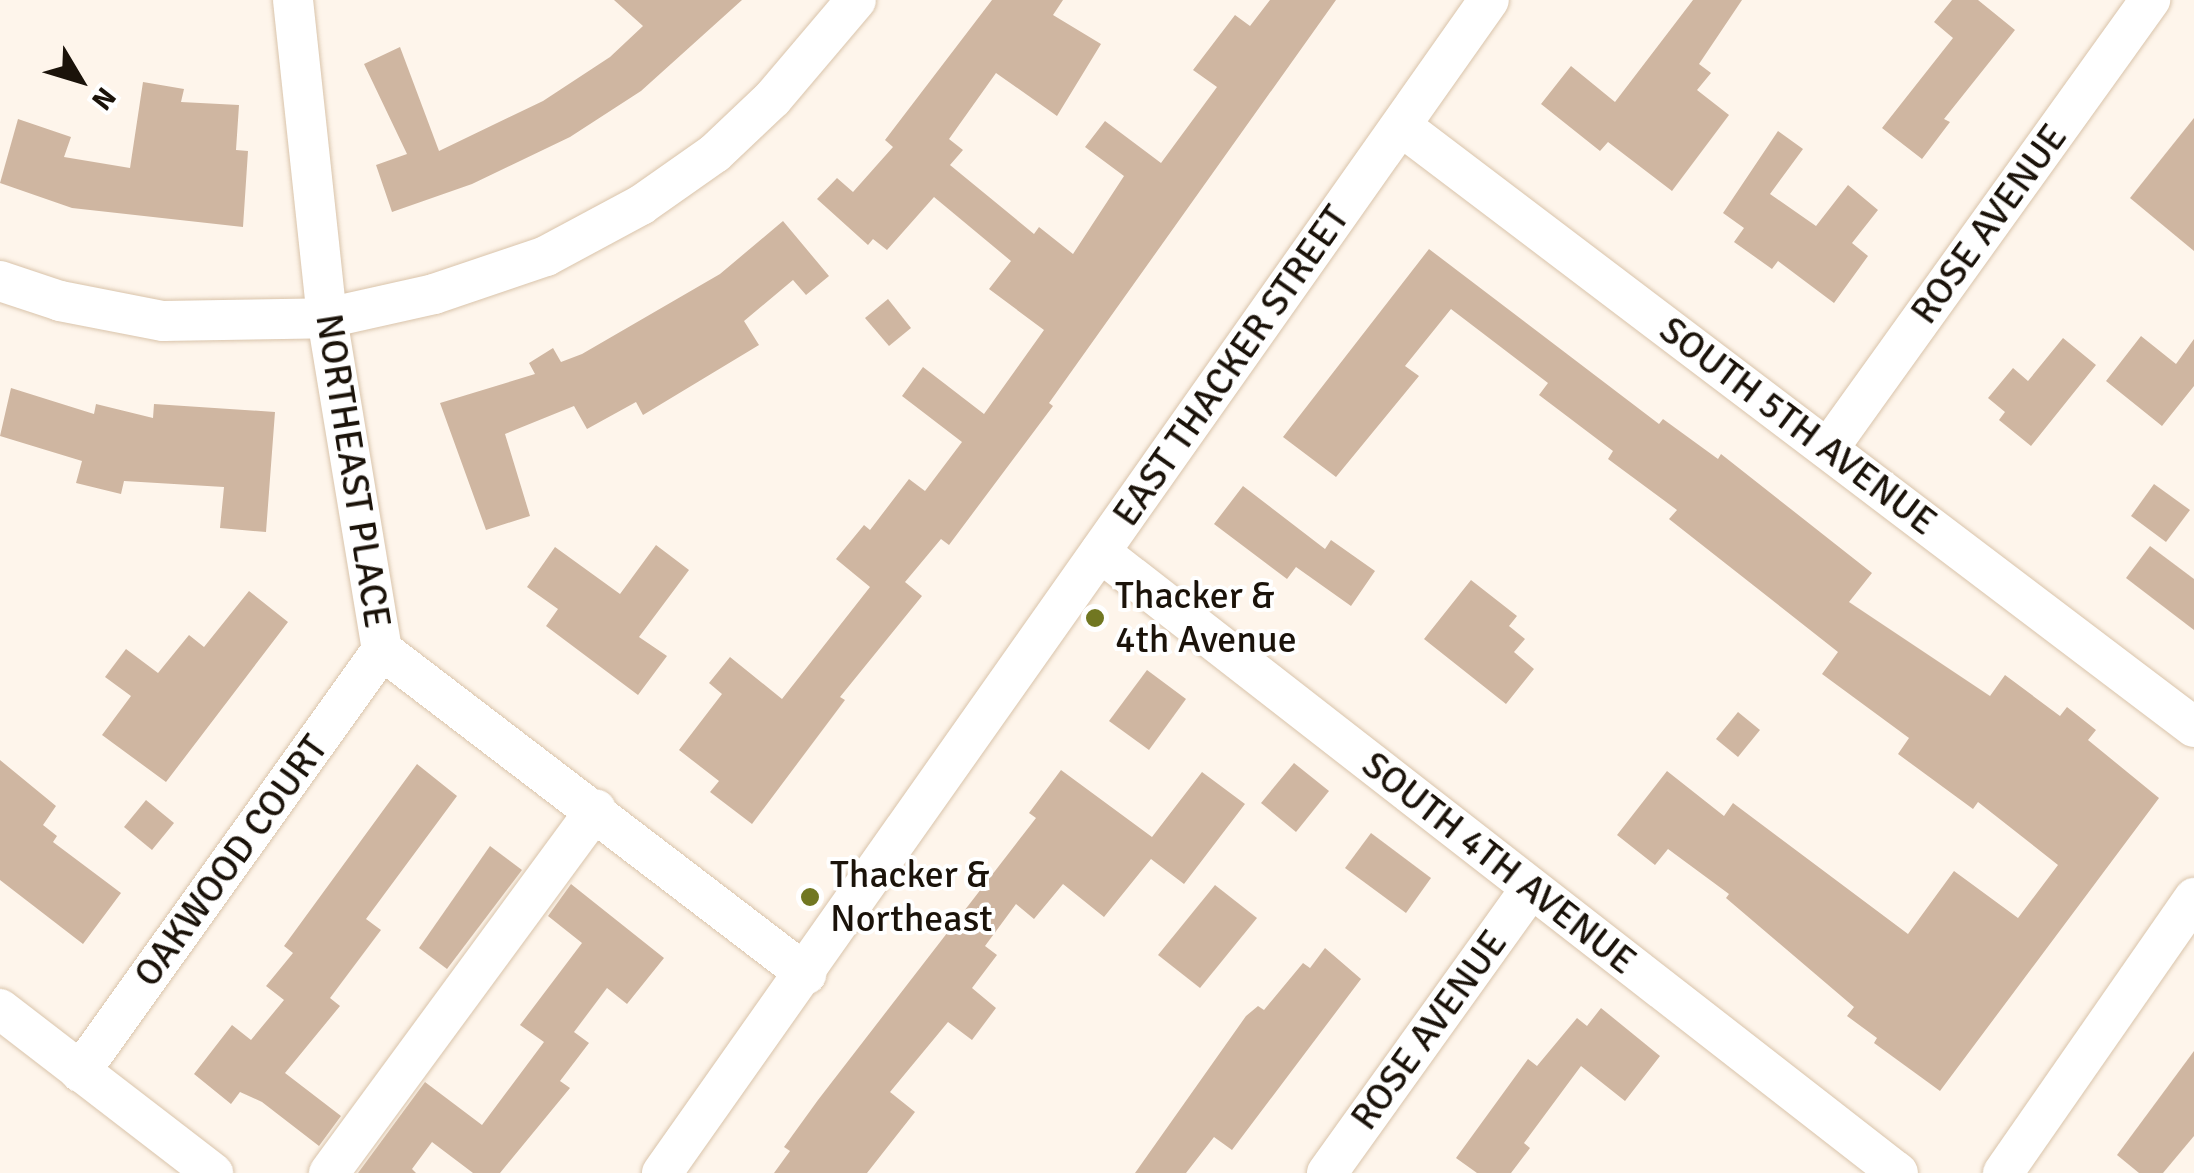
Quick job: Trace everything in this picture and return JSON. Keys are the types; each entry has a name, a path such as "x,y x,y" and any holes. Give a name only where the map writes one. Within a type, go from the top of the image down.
{"street":[{"name":"NORTHEAST PLACE","path":"293,0 327,318 382,650 806,974"},
{"path":"0,281 60,301 163,320 327,318 434,294 546,256 641,205 715,153 762,109 856,0"},
{"name":"EAST THACKER STREET","path":"662,1173 806,974 1489,0"},
{"name":"ROSE AVENUE","path":"1828,449 2150,0"},
{"name":"SOUTH 5TH AVENUE","path":"1400,126 2194,727"},
{"name":"SOUTH 4TH AVENUE","path":"1100,552 1898,1173"},
{"name":"OAKWOOD COURT","path":"80,1072 382,650"},
{"path":"329,1173 596,810"},
{"name":"ROSE AVENUE","path":"1327,1173 1531,888"},
{"path":"2002,1173 2194,898"},
{"path":"0,1008 213,1173"}],"building":[{"path":"614,0 742,0 641,91 570,137 472,184 392,212 376,165 407,154 364,64 400,47 439,151 543,101 610,57 643,26"},
{"path":"992,0 1063,0 1053,15 1101,44 1057,116 996,73 949,139 963,150 950,165 1034,234 1039,227 1073,254 1124,176 1085,147 1105,121 1161,163 1217,87 1193,70 1235,15 1250,26 1270,0 1336,0 1049,403 1053,406 949,545 941,539 905,582 922,596 840,697 845,700 752,824 710,792 719,781 679,750 722,694 709,683 730,657 782,699 870,587 836,559 864,525 870,530 909,479 925,491 962,442 902,396 923,367 984,414 1044,330 989,289 1011,261 934,197 887,250 873,239 868,245 817,199 837,178 853,192 893,147 885,140"},
{"path":"1693,0 1742,0 1699,64 1711,73 1697,90 1729,115 1672,191 1608,142 1600,151 1541,104 1571,66 1615,102"},
{"path":"1952,0 1978,0 2015,30 1944,119 1950,122 1922,159 1882,128 1953,38 1934,22"},
{"path":"143,82 184,89 181,102 239,105 236,150 248,151 243,227 72,208 0,183 18,119 71,137 64,157 130,168"},
{"path":"2194,118 2194,251 2130,198"},
{"path":"1778,131 1803,149 1770,194 1816,226 1848,185 1878,210 1852,243 1868,256 1834,303 1778,261 1772,269 1734,242 1744,228 1723,213"},
{"path":"783,221 829,276 806,295 793,280 744,321 759,345 643,415 636,402 587,429 574,406 505,434 530,516 486,530 440,403 535,374 529,363 553,348 561,362 582,354 720,274"},
{"path":"1429,249 1659,424 1663,419 1718,459 1721,454 1872,573 1849,602 1990,696 2005,675 2060,716 2067,707 2096,730 2088,740 2159,798 1940,1091 1874,1043 1877,1038 1847,1016 1854,1007 1726,898 1729,894 1668,849 1655,865 1617,835 1667,771 1724,816 1733,803 1908,934 1954,871 2018,918 2058,865 1978,802 1973,809 1898,754 1909,738 1822,674 1838,652 1669,519 1677,510 1608,459 1613,451 1539,395 1548,383 1451,309 1405,366 1419,376 1336,477 1283,437"},
{"path":"888,299 911,328 889,346 865,318"},
{"path":"2141,336 2176,364 2194,339 2194,386 2162,426 2106,381"},
{"path":"2063,338 2096,365 2031,446 1999,420 2005,412 1988,398 2013,368 2028,381"},
{"path":"11,388 94,414 96,404 153,418 154,404 275,412 266,532 220,528 224,487 124,481 121,494 76,483 82,461 0,436"},
{"path":"2154,484 2190,510 2166,542 2131,516"},
{"path":"1243,486 1325,549 1331,540 1375,571 1351,606 1296,567 1287,579 1214,524"},
{"path":"656,545 689,570 639,637 667,656 638,695 546,626 558,609 527,587 555,547 620,594"},
{"path":"2150,546 2194,579 2194,630 2126,578"},
{"path":"1471,580 1517,616 1509,626 1525,639 1514,652 1534,669 1506,704 1424,639"},
{"path":"249,591 288,622 166,782 102,735 131,696 105,677 126,649 158,673 189,635 204,647"},
{"path":"1147,670 1186,699 1149,750 1109,721"},
{"path":"1738,712 1760,730 1738,757 1716,739"},
{"path":"0,760 56,806 43,825 57,836 53,842 121,893 83,944 0,880"},
{"path":"1294,763 1329,791 1296,832 1261,803"},
{"path":"417,764 457,796 366,919 381,930 330,998 340,1006 285,1073 341,1116 319,1146 262,1102 240,1092 231,1104 194,1074 232,1025 251,1040 284,1000 266,986 293,953 284,946"},
{"path":"1061,770 1152,837 1202,772 1245,804 1184,884 1151,859 1104,917 1063,884 1034,919 1016,904 985,946 997,955 972,988 996,1008 972,1040 948,1022 890,1092 915,1112 867,1173 774,1173 790,1151 784,1147 818,1100 1036,818 1029,813"},
{"path":"146,800 174,823 152,850 124,827"},
{"path":"1371,833 1431,878 1406,913 1345,868"},
{"path":"490,846 522,870 447,969 419,948"},
{"path":"571,884 664,958 627,1004 607,988 574,1032 589,1043 560,1081 570,1088 500,1173 473,1173 432,1142 412,1169 416,1173 358,1173 425,1082 482,1125 544,1042 520,1025 582,943 548,916"},
{"path":"1215,885 1257,918 1200,988 1158,955"},
{"path":"1325,948 1361,979 1232,1150 1214,1137 1186,1173 1135,1173 1246,1016 1258,1006 1264,1010 1303,963 1310,968"},
{"path":"1601,1008 1660,1056 1625,1101 1581,1066 1524,1143 1530,1148 1511,1173 1477,1173 1456,1158 1528,1059 1537,1066 1577,1018 1587,1026"},
{"path":"2194,1051 2194,1136 2163,1173 2139,1173 2117,1155"}],"place":[{"name":"Thacker & 4th Avenue","path":"1095,618"},
{"name":"Thacker & Northeast","path":"810,897"}]}
